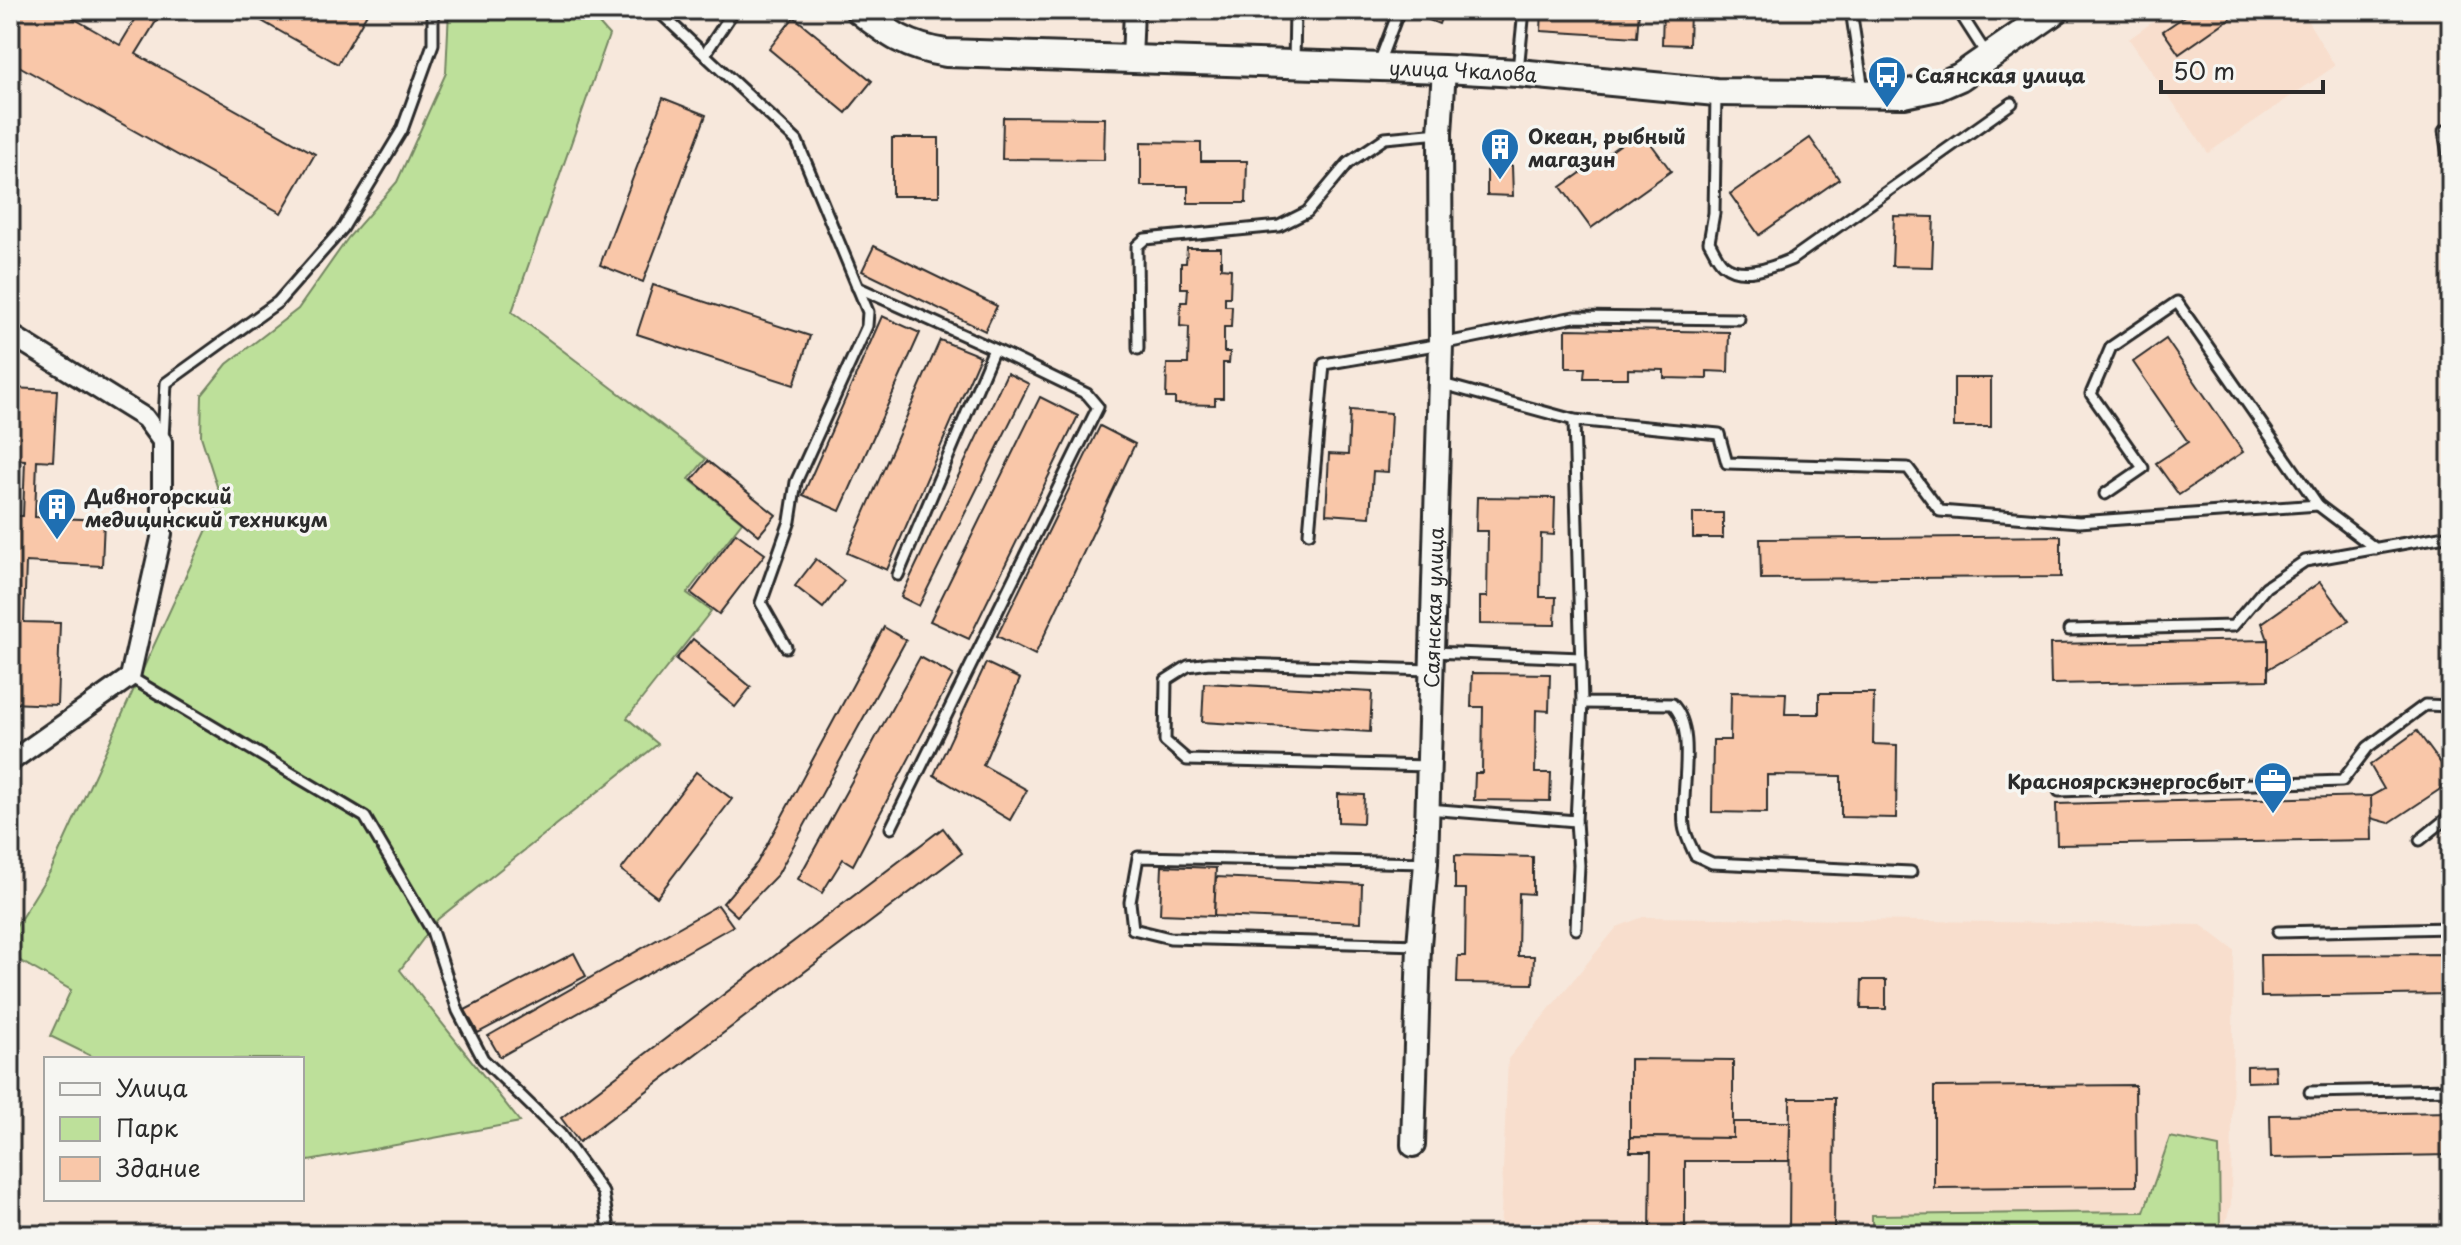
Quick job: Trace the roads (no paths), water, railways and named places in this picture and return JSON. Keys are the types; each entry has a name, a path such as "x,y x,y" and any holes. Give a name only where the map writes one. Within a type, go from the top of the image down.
{"main road":[{"name":"улица Чкалова","path":"859,10 887,32 921,49 984,55 1378,66 1518,73 1716,92 1863,94 1904,94 1937,87 1960,77 2056,10"}],"street":[{"path":"1132,60 1134,10"},
{"name":"Саянская улица","path":"1413,1145 1419,945 1428,809 1441,344 1440,133 1444,69"},
{"path":"10,334 145,418 162,441 162,534 130,677 10,762"}],"lane":[{"path":"162,441 166,383 278,302 343,228 402,130 433,44 433,10"},
{"path":"657,10 797,141 868,312 867,326 796,482 790,521 761,603 786,647"},
{"path":"705,54 734,10"},
{"path":"1294,63 1295,10"},
{"path":"1378,66 1399,10"},
{"path":"1518,73 1524,10"},
{"path":"1851,10 1863,94"},
{"path":"1958,10 1989,58"},
{"path":"1716,92 1714,213 1709,242 1723,265 1742,271 1770,268 1792,259 2012,103"},
{"path":"2444,131 2451,173"},
{"path":"1138,349 1137,246 1145,239 1279,226 1307,212 1348,163 1385,138 1440,133"},
{"path":"857,287 1087,394 1098,407 891,828"},
{"path":"2105,494 2143,468 2091,394 2111,347 2177,302 2318,505 2376,549"},
{"path":"1309,533 1324,364 1574,317 1739,319"},
{"path":"898,575 994,349"},
{"path":"1439,383 1574,420 1719,434 1727,463 1908,468 1940,511 2079,522 2318,505"},
{"path":"1574,420 1582,703 1576,821 1579,865 1576,929"},
{"path":"2069,630 2233,626 2266,587 2305,561 2451,535"},
{"path":"1429,766 1187,760 1165,741 1166,680 1188,666 1209,663 1581,658"},
{"path":"130,677 365,817 432,931 458,1011 483,1059 560,1134 603,1193 610,1235"},
{"path":"1582,703 1672,704 1681,715 1686,734 1683,828 1695,855 1712,863 1911,872"},
{"path":"2059,791 2342,781 2368,747 2425,705 2451,706"},
{"path":"1428,809 1576,821"},
{"path":"2420,840 2451,815"},
{"path":"1419,945 1170,938 1133,929 1130,902 1138,857 1426,863"},
{"path":"2278,932 2451,928"},
{"path":"2310,1092 2451,1089"}],"place":[{"name":"Саянская улица","path":"1887,109"},
{"name":"Океан, рыбный магазин","path":"1500,181"},
{"name":"Дивногорский медицинский техникум","path":"57,541"},
{"name":"Красноярскэнергосбыт","path":"2273,815"}]}
